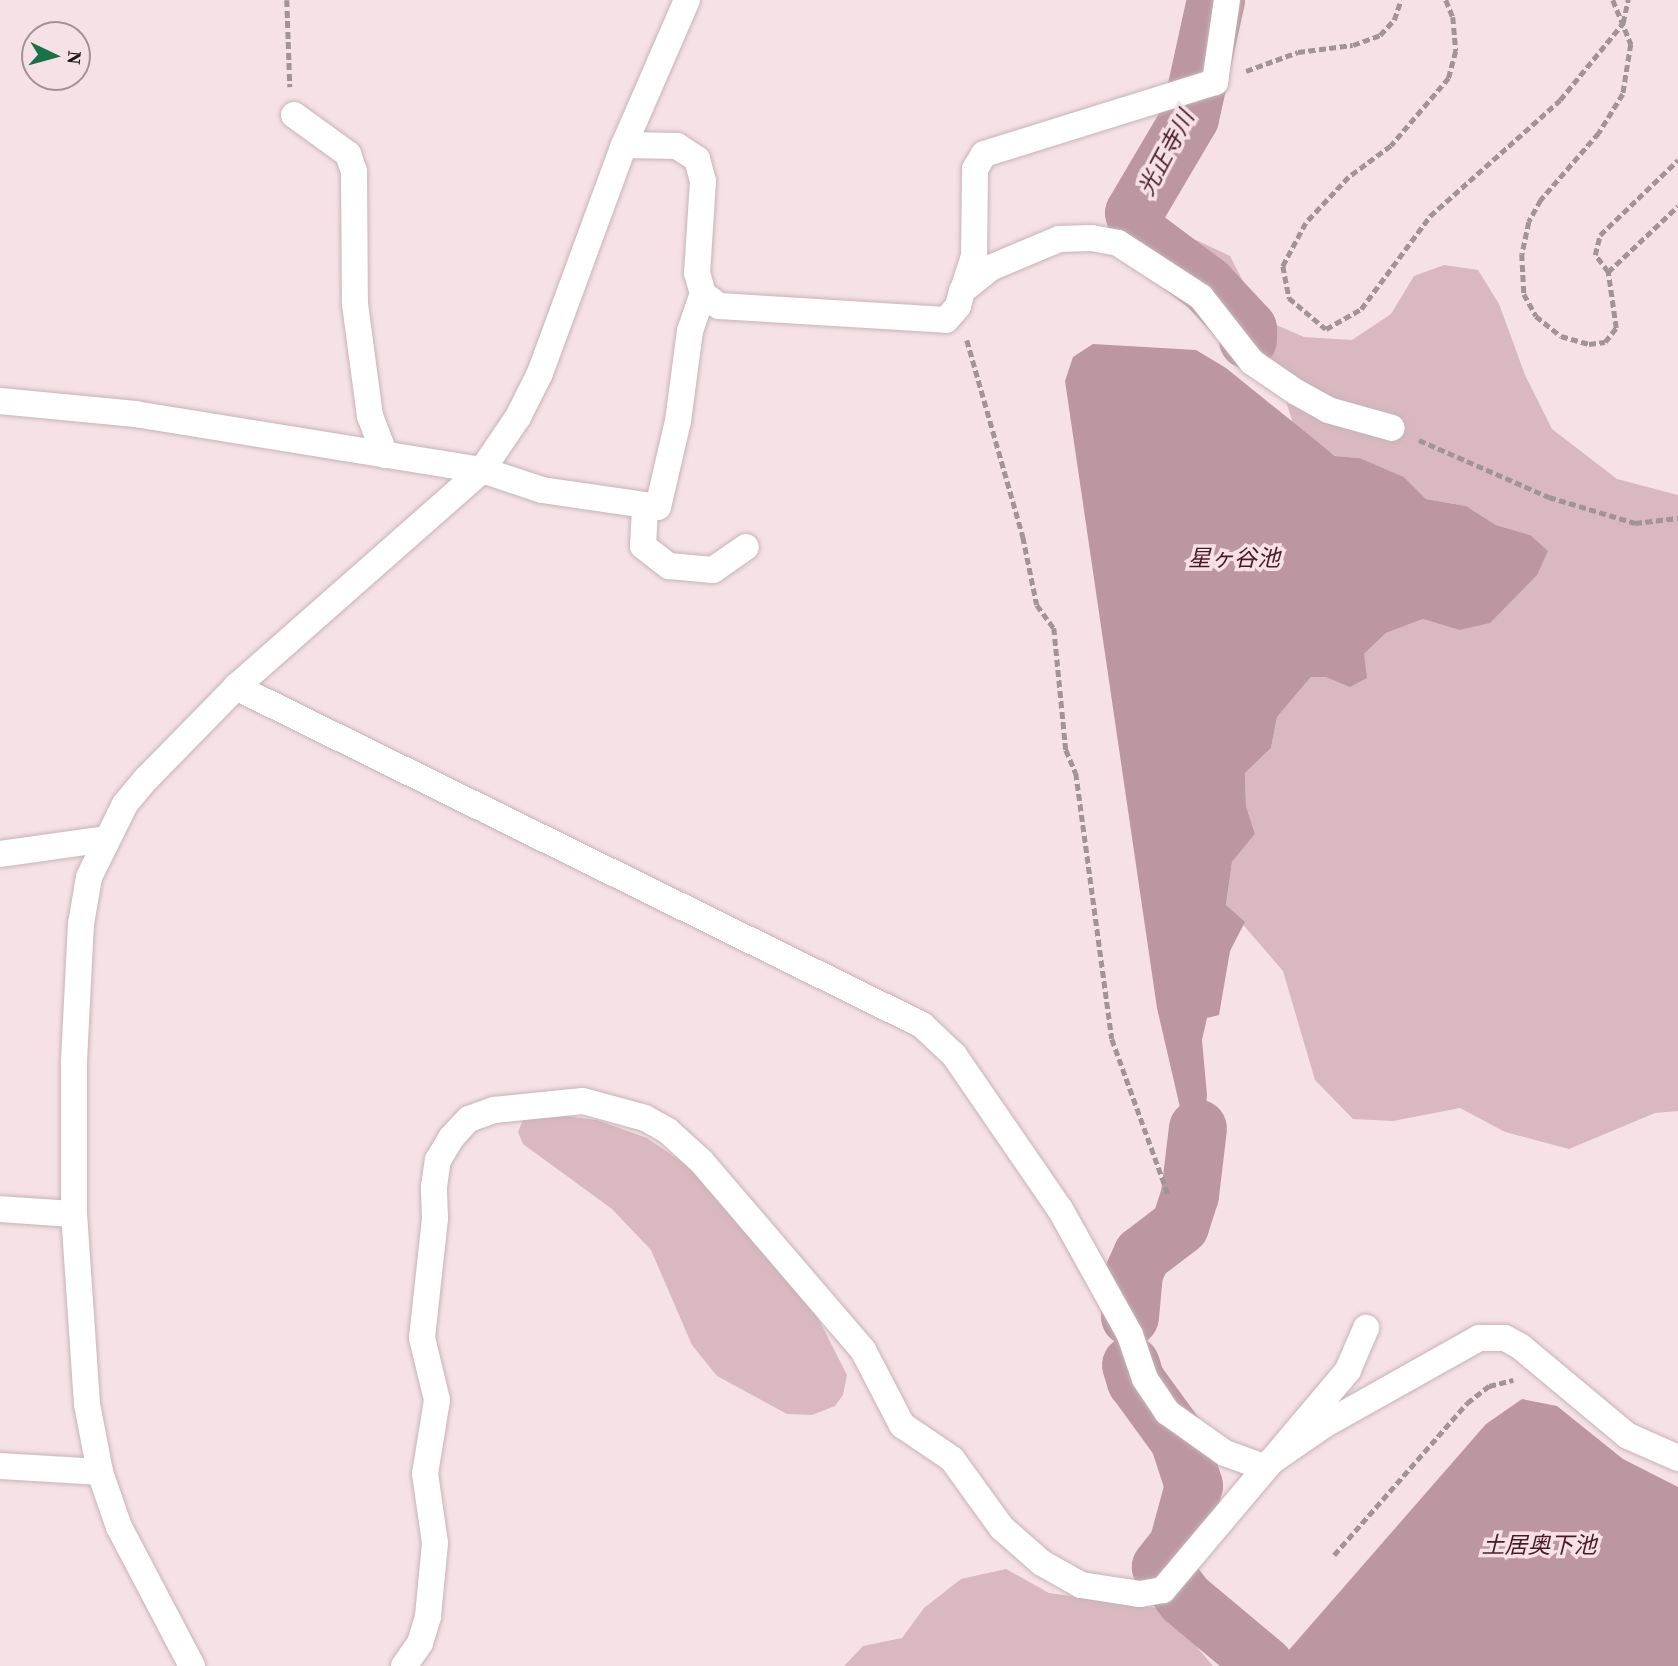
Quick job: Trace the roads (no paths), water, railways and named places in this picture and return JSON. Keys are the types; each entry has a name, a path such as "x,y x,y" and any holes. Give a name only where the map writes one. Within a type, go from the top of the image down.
{"street":[{"path":"191,1666 141,1575 100,1472 87,1404 74,1214 74,1061 81,924 89,877 125,804 147,778 236,687 482,470 518,417 540,373 624,145 687,0"},
{"path":"958,303 974,256 975,169 984,154 1215,82 1227,0"},
{"path":"294,115 348,154 354,171 355,304 370,416 385,455"},
{"path":"624,145 677,146 697,159 704,181 696,273 703,294 719,306 933,321 958,303 990,268 1059,239 1118,243 1201,298 1252,362 1328,410 1392,428"},
{"path":"0,401 135,414 482,470 542,490 645,508 658,507 678,422 690,331 703,294"},
{"path":"645,508 643,546 669,566 713,570 746,547"},
{"path":"236,687 922,1025 954,1055 1060,1209 1130,1335 1145,1379 1167,1412 1200,1440 1263,1467"},
{"path":"0,854 107,839"},
{"path":"404,1666 420,1643 428,1616 435,1543 425,1474 437,1400 422,1338 438,1160 469,1119 494,1110 558,1101 583,1101 645,1118 668,1131 701,1161 863,1350 902,1425 952,1459 1002,1528 1042,1563 1081,1585 1140,1594 1163,1590 1263,1467 1348,1370 1366,1328"},
{"path":"0,1209 74,1214"},
{"path":"1263,1467 1324,1425 1479,1338 1505,1338 1521,1347 1628,1436 1678,1458"},
{"path":"0,1466 100,1472"}],"water":[{"name":"星ヶ谷池","path":"1093,344 1196,350 1226,368 1335,456 1360,458 1404,477 1426,499 1466,506 1496,525 1530,535 1548,551 1537,575 1490,623 1459,630 1423,619 1386,633 1364,654 1367,678 1350,687 1326,677 1311,677 1277,717 1271,748 1245,773 1246,806 1255,834 1232,862 1226,905 1245,922 1230,951 1219,1015 1207,1018 1202,1040 1207,1095 1205,1119 1198,1128 1188,1126 1182,1116 1157,1008 1065,381 1073,357"},
{"name":"土居奥下池","path":"1522,1399 1557,1406 1623,1459 1678,1487 1678,1666 1275,1666 1486,1424"}],"waterway":[{"name":"光正寺川","path":"1216,0 1190,118 1134,213 1140,235 1207,285 1248,329 1248,340"},
{"path":"1130,1317 1134,1273 1142,1255 1180,1226 1190,1195 1198,1128"},
{"path":"1131,1365 1136,1381 1179,1440 1194,1486 1178,1545 1161,1567 1185,1599 1265,1666"}]}
